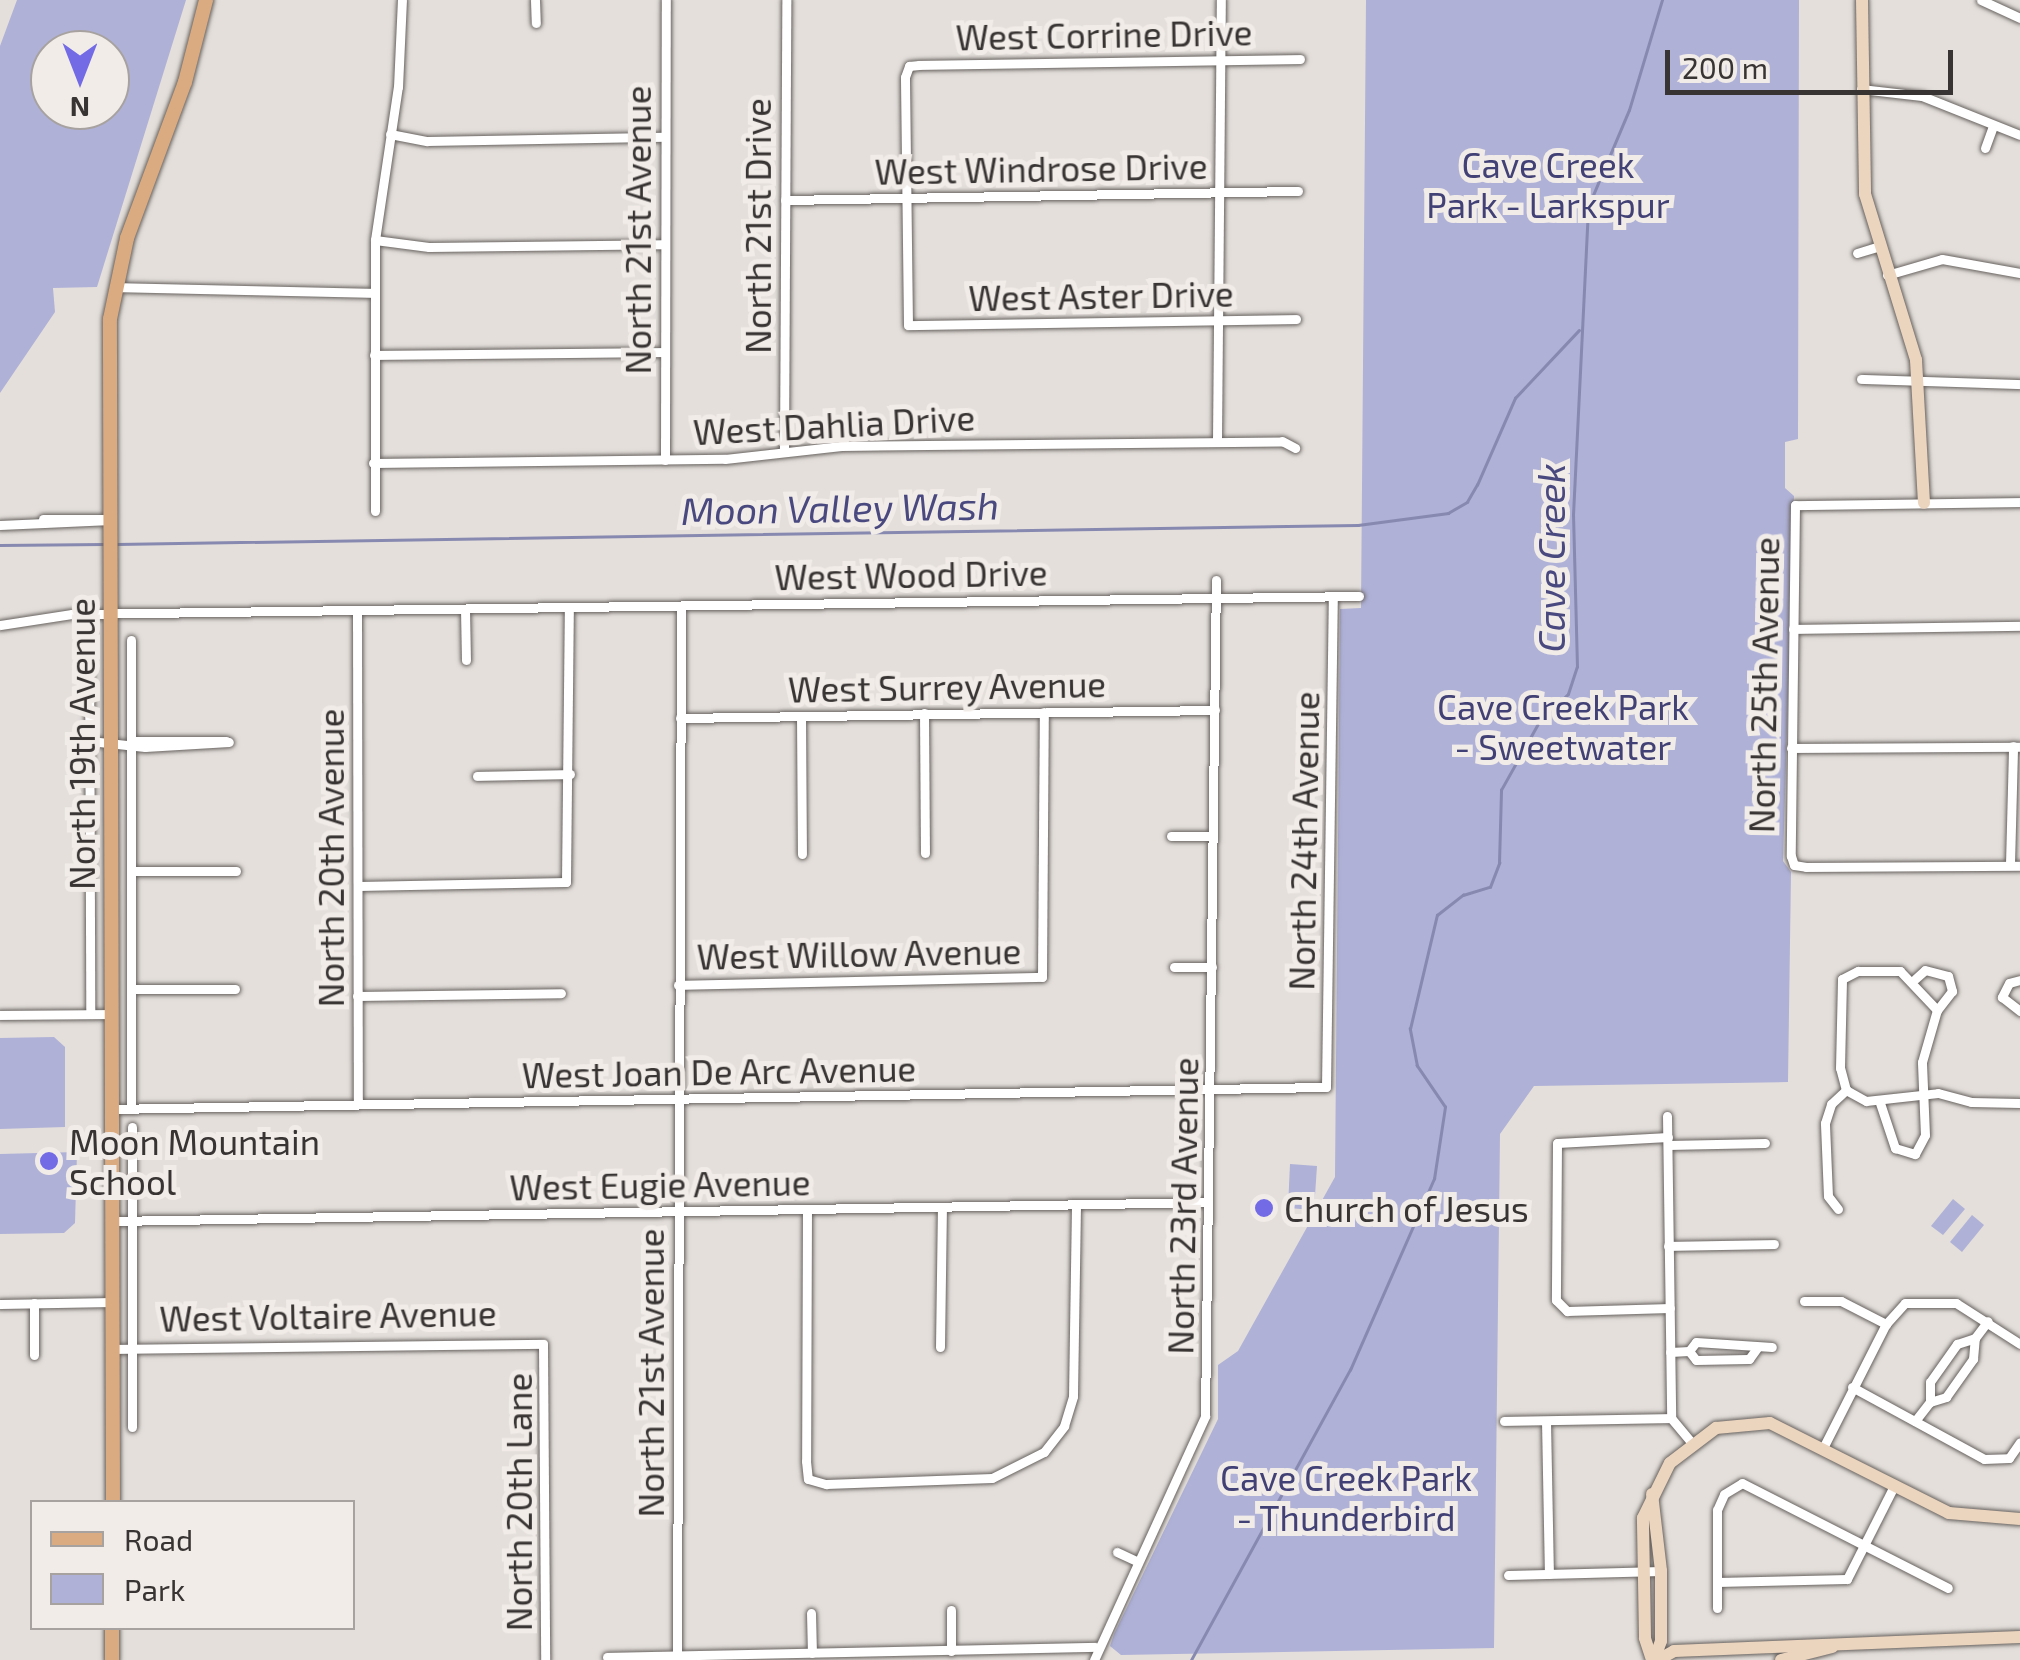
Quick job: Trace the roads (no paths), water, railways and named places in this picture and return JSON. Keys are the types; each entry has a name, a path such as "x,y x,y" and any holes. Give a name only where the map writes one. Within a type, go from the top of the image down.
{"main road":[{"name":"North 19th Avenue","path":"113,1500 110,319 116,286 206,0"},
{"path":"112,1630 112,1660"}],"street":[{"path":"375,511 375,240 390,134 402,0"},
{"path":"535,0 536,23"},
{"name":"North 21st Avenue","path":"665,460 666,0"},
{"name":"North 21st Drive","path":"784,452 786,0"},
{"path":"1217,441 1221,0"},
{"path":"1862,0 1862,176 1877,247 1919,379 1924,503 2020,502"},
{"path":"1981,0 2020,18"},
{"name":"West Corrine Drive","path":"906,198 909,66 1300,59"},
{"path":"1861,89 1912,94 2020,135"},
{"path":"1985,148 1993,126"},
{"path":"390,134 427,141 665,137"},
{"name":"West Windrose Drive","path":"785,200 1298,192"},
{"name":"West Aster Drive","path":"906,198 908,324 1296,319"},
{"path":"375,240 429,247 664,244"},
{"path":"1857,253 1877,247"},
{"path":"1886,275 1942,259 2020,273"},
{"path":"116,286 374,293"},
{"path":"374,355 664,352"},
{"path":"1861,379 2020,384"},
{"name":"West Dahlia Drive","path":"374,464 665,460 784,452 1217,441 1282,441 1295,448"},
{"name":"North 25th Avenue","path":"1924,503 1794,505 1794,865 2015,865"},
{"path":"0,522 111,527"},
{"name":"North 23rd Avenue","path":"1094,1660 1096,1647 1205,1416 1216,580"},
{"name":"North 24th Avenue","path":"1326,1087 1333,596"},
{"name":"West Wood Drive","path":"0,626 111,614 1359,596"},
{"name":"North 21st Avenue","path":"677,1658 680,606"},
{"path":"358,886 566,882 569,607"},
{"path":"465,609 466,660"},
{"name":"North 20th Avenue","path":"357,611 358,1104"},
{"path":"1793,628 2020,626"},
{"name":"North 19th Avenue","path":"89,634 90,1014"},
{"name":"North 19th Avenue","path":"130,640 130,1108"},
{"name":"West Surrey Avenue","path":"680,718 1214,710"},
{"name":"West Willow Avenue","path":"678,984 1042,977 1044,712"},
{"path":"924,713 925,853"},
{"path":"801,716 802,854"},
{"path":"90,741 212,736 229,742 145,747 130,742"},
{"path":"1791,748 2016,746 2015,865"},
{"path":"477,776 570,774"},
{"path":"1171,836 1213,836"},
{"path":"132,871 236,871"},
{"path":"1174,967 1212,967"},
{"path":"1846,1090 1840,1068 1842,979 1858,971 1900,970 1915,979 1937,1010"},
{"path":"1880,1100 1895,1148 1915,1154 1925,1135 1922,1062 1937,1010 1952,992 1948,976 1934,970 1915,979"},
{"path":"2020,980 2009,983 2002,997 2020,1012"},
{"path":"132,989 235,990"},
{"path":"358,996 561,992"},
{"path":"0,1015 111,1014"},
{"name":"West Joan De Arc Avenue","path":"111,1109 1326,1087"},
{"path":"1846,1090 1880,1100 1924,1095 2020,1104"},
{"path":"1838,1209 1828,1196 1825,1123 1831,1104 1846,1090"},
{"path":"1667,1116 1671,1418 1692,1443"},
{"path":"132,1127 132,1427"},
{"path":"1670,1308 1558,1308 1557,1143 1765,1143"},
{"name":"West Eugie Avenue","path":"113,1220 1208,1202"},
{"path":"807,1209 808,1479 975,1480 1010,1473 1044,1452 1064,1426 1073,1396 1076,1204"},
{"path":"940,1347 942,1207"},
{"path":"1668,1246 1774,1244"},
{"path":"1804,1301 1841,1301 1886,1324"},
{"name":"West Voltaire Avenue","path":"0,1304 114,1302"},
{"path":"1823,1448 1886,1324 1906,1303 1956,1303 2020,1344"},
{"path":"34,1304 34,1355"},
{"path":"1915,1421 1930,1402 1946,1397 1973,1359 1976,1338 1988,1321"},
{"path":"1930,1402 1930,1382 1956,1344 1976,1338"},
{"path":"1670,1352 1688,1351 1696,1342 1748,1341 1757,1348 1772,1347"},
{"name":"West Voltaire Avenue","path":"114,1349 543,1344"},
{"name":"North 20th Lane","path":"543,1344 545,1660"},
{"path":"1688,1351 1696,1360 1750,1360 1757,1348"},
{"path":"1852,1388 1998,1462 2020,1442"},
{"path":"1504,1421 1671,1418"},
{"path":"1546,1420 1549,1574"},
{"path":"1655,1660 1642,1518 1652,1494 1692,1443 1716,1428 1754,1421 1823,1448 1949,1513 2015,1520"},
{"path":"1717,1608 1717,1510 1724,1494 1742,1483 1948,1588"},
{"path":"1717,1582 1847,1580 1895,1484"},
{"path":"1652,1494 1660,1571 1661,1641 1655,1660"},
{"path":"1117,1552 1136,1561"},
{"path":"1508,1575 1660,1571"},
{"path":"951,1610 952,1651"},
{"path":"811,1613 812,1653"},
{"path":"1655,1660 1674,1651 2020,1638"},
{"path":"1781,1660 1838,1644"},
{"path":"607,1657 1096,1647"}],"waterway":[{"name":"Cave Creek","path":"1191,1660 1350,1370 1434,1179 1445,1107 1417,1066 1410,1029 1437,915 1463,895 1490,887 1499,863 1501,790 1539,722 1568,694 1577,667 1573,515 1588,207 1629,110 1662,0"},
{"name":"Moon Valley Wash","path":"117,544 1358,525 1448,513 1467,502 1477,485 1515,398 1579,330"},
{"name":"Moon Valley Wash","path":"0,545 104,544"}],"place":[{"name":"Moon Mountain School","path":"49,1161"},
{"name":"Church of Jesus","path":"1264,1208"}],"park label":[{"name":"Cave Creek Park - Larkspur","path":"1548,184"},
{"name":"Cave Creek Park - Sweetwater","path":"1563,726"},
{"name":"Cave Creek Park - Thunderbird","path":"1346,1497"}]}
